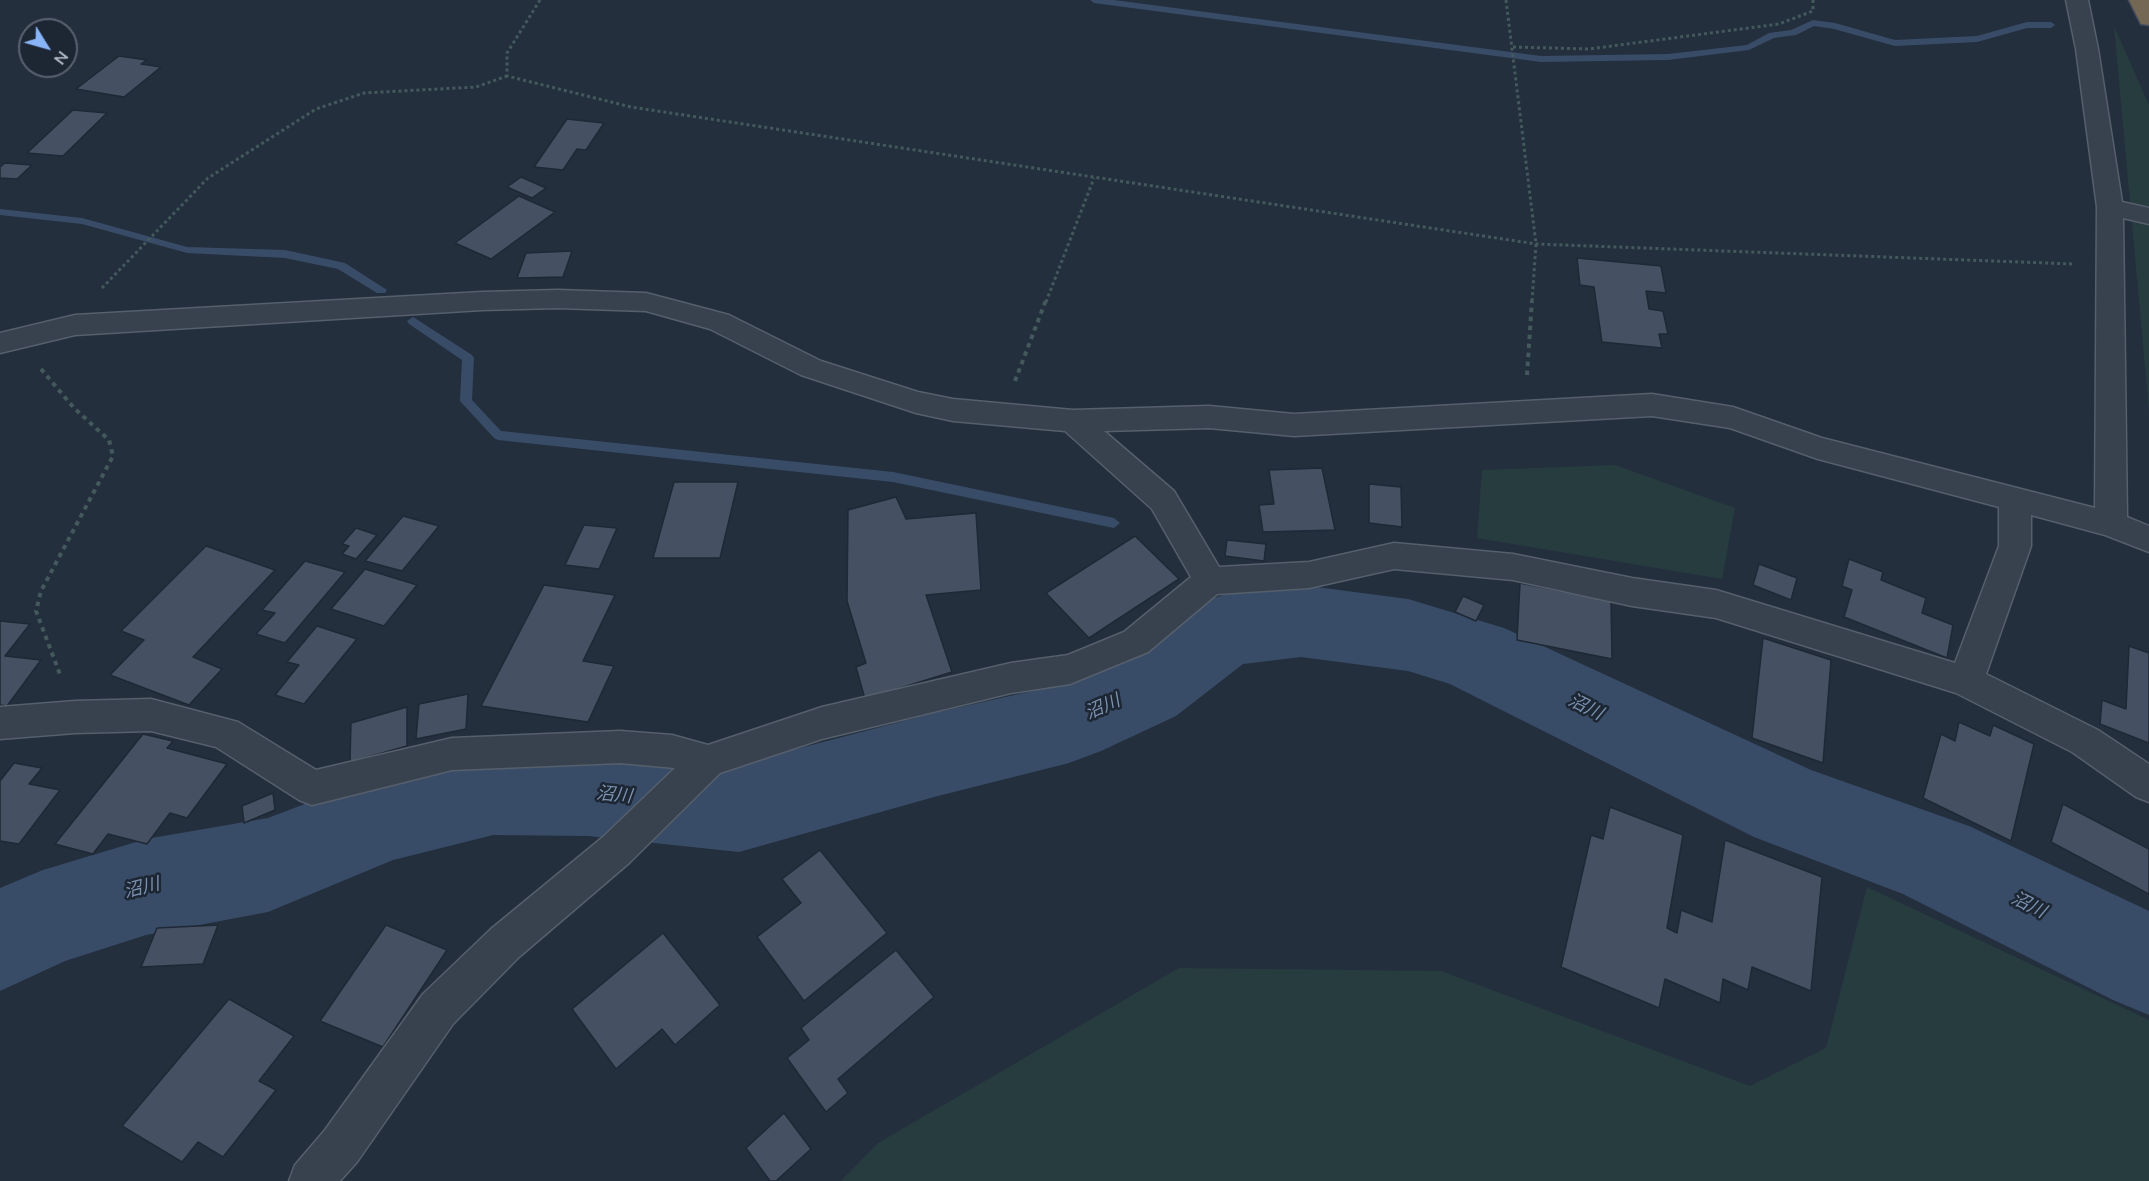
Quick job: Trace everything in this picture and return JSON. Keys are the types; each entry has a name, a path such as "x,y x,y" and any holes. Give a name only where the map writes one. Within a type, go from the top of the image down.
{"highway":[{"path":"2140,0 2149,19"}],"street":[{"path":"2077,0 2087,49 2110,207 2111,524"},
{"path":"2110,207 2149,216"},
{"path":"12,340 75,325 471,302 558,300 646,302 718,322 812,368 916,402 953,410 1073,421 1209,417 1294,425 1525,410 1652,405 1733,418 1818,448 2111,524 2149,539"},
{"path":"1073,421 1163,500 1210,581"},
{"path":"1966,681 2015,546 2015,499"},
{"path":"311,1181 341,1146 438,1009 505,943 616,850 708,761 822,723 1011,678 1070,669 1136,642 1210,581 1309,575 1394,556 1513,567 1632,592 1716,604 1966,681 2085,741 2149,785"},
{"path":"0,723 151,714 225,733 312,788 452,754 620,747 672,751 708,761"}],"path":[{"path":"507,76 507,52 540,0"},
{"path":"1506,0 1536,244 1525,410"},
{"path":"1513,47 1590,49 1779,24 1813,11 1813,0"},
{"path":"136,251 208,178 316,109 364,93 476,87 507,76 631,107 1536,244 2110,265"},
{"path":"1002,415 1094,178"},
{"path":"12,340 33,360 74,408 109,440 113,456 41,591 36,611 75,717"}],"green space":[{"path":"2114,26 2149,105 2149,411"},
{"path":"1615,465 1735,508 1722,579 1477,538 1482,470"},
{"path":"1867,887 2149,1020 2149,1181 841,1181 878,1143 1179,968 1441,971 1750,1086 1826,1048"}],"building":[{"path":"119,56 147,60 141,64 161,67 124,97 76,89"},
{"path":"73,110 107,113 63,156 27,153"},
{"path":"567,119 604,123 586,150 577,149 563,170 534,167"},
{"path":"5,163 32,165 17,179 0,178 0,167"},
{"path":"521,177 546,188 532,198 507,187"},
{"path":"519,196 555,212 491,259 455,243"},
{"path":"572,251 563,277 517,278 526,253"},
{"path":"1577,258 1661,266 1666,293 1646,291 1649,309 1663,311 1668,334 1659,334 1662,348 1602,342 1594,287 1580,285"},
{"path":"1322,468 1335,530 1263,532 1259,505 1274,504 1269,470"},
{"path":"674,482 738,482 720,558 653,558"},
{"path":"1369,484 1401,487 1402,527 1369,523"},
{"path":"896,497 906,519 976,513 981,590 926,595 952,672 865,699 856,667 866,663 847,601 848,510"},
{"path":"403,516 439,526 402,571 365,561"},
{"path":"584,525 617,528 599,569 565,565"},
{"path":"356,528 377,535 356,559 342,554 349,546 342,544"},
{"path":"1135,536 1179,579 1089,638 1046,593"},
{"path":"1227,540 1266,544 1264,561 1225,556"},
{"path":"206,546 275,570 193,657 222,669 189,705 110,675 144,640 121,631"},
{"path":"1849,559 1883,572 1881,580 1926,598 1922,613 1953,625 1947,658 1844,617 1852,590 1842,586"},
{"path":"305,561 345,572 285,643 256,634 275,613 262,610"},
{"path":"1759,564 1797,578 1791,600 1753,585"},
{"path":"365,569 417,585 384,626 331,609"},
{"path":"1520,583 1611,601 1612,659 1517,640"},
{"path":"544,585 615,595 583,661 614,666 588,722 481,706"},
{"path":"1463,596 1484,605 1476,621 1455,612"},
{"path":"0,621 30,624 5,656 41,660 7,706 0,705"},
{"path":"317,626 357,639 304,704 275,695 299,665 287,662"},
{"path":"1763,638 1831,660 1823,763 1752,738"},
{"path":"2129,646 2149,653 2149,743 2100,724 2102,700 2126,709"},
{"path":"468,694 466,729 416,739 419,704"},
{"path":"407,707 407,746 350,762 351,723"},
{"path":"1959,722 1990,736 1993,725 2034,744 2011,841 1923,798 1941,734 1955,741"},
{"path":"143,734 173,741 167,748 227,764 187,818 170,813 147,844 108,834 93,854 55,844"},
{"path":"14,763 42,768 29,784 60,790 19,844 0,841 0,781"},
{"path":"273,793 275,810 244,823 242,806"},
{"path":"2063,804 2149,849 2149,894 2051,842"},
{"path":"1610,807 1683,835 1667,928 1677,933 1681,910 1712,922 1725,840 1822,877 1811,991 1752,967 1748,990 1723,979 1720,1003 1665,979 1659,1008 1561,967 1591,835 1603,839"},
{"path":"820,850 887,933 804,1001 757,937 801,903 782,879"},
{"path":"218,925 203,964 141,967 157,928"},
{"path":"386,925 447,950 383,1047 320,1021"},
{"path":"663,933 720,1005 675,1045 662,1029 616,1069 572,1009"},
{"path":"896,950 934,997 838,1079 848,1093 826,1112 787,1058 809,1040 801,1028"},
{"path":"229,999 294,1036 259,1081 276,1090 223,1157 198,1142 182,1162 122,1126"},
{"path":"784,1113 811,1149 776,1181 770,1181 746,1148"}],"waterway":[{"path":"1094,0 1541,59 1668,57 1749,47 1772,35 1793,33 1813,23 1835,26 1895,43 1977,39 2027,25 2051,25"},
{"path":"0,212 82,221 187,250 285,254 341,266 381,290"},
{"path":"413,321 468,358 466,401 498,435 893,477 1114,523"},
{"name":"沼川","path":"0,941 43,919 146,887 268,865 386,817 493,792 588,793 739,808 934,755 1069,723 1145,689 1223,631 1301,621 1408,635 1473,654 1788,806 1934,859 2149,964"}]}
